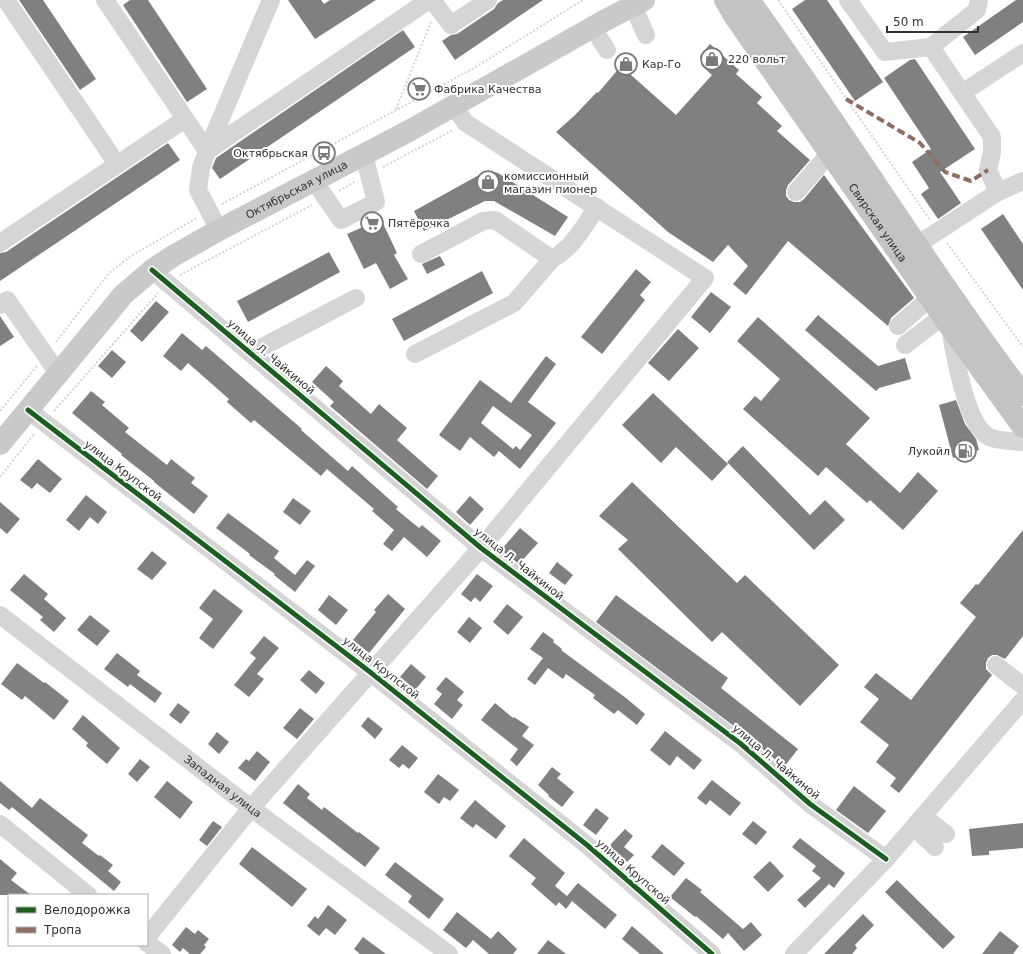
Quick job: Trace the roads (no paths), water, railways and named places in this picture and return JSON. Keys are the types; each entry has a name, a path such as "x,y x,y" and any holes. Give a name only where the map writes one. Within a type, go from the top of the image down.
{"highway":[{"name":"Свирская улица","path":"750,0 917,245 1023,394"},
{"name":"Свирская улица","path":"730,8 946,321 1023,427"}],"main road":[{"name":"Октябрьская улица","path":"0,444 36,416 58,373 123,294 160,276 173,256 219,230 319,189 460,114 593,28 638,3"}],"street":[{"path":"6,0 117,164"},
{"path":"105,0 207,151"},
{"path":"219,230 198,190 201,168 271,0"},
{"path":"207,151 433,3 451,25 488,0"},
{"path":"848,0 885,52 931,47 977,10 979,0"},
{"path":"638,3 646,35"},
{"path":"593,28 607,50"},
{"path":"931,47 992,137 992,152 988,170 998,192"},
{"path":"962,93 1023,53"},
{"path":"148,936 251,808 481,548 705,278 460,114"},
{"path":"0,243 185,119"},
{"path":"796,192 830,153"},
{"path":"319,189 341,220 376,202 366,165"},
{"path":"917,245 998,192 1023,181"},
{"path":"415,354 514,303 552,260 573,243 597,207"},
{"path":"421,254 483,221 495,220 552,260"},
{"name":"улица Л. Чайкиной","path":"160,276 481,548 741,744 810,804 886,859"},
{"path":"251,353 356,298"},
{"path":"898,326 930,298"},
{"path":"0,305 7,300 58,373"},
{"path":"905,344 946,321 969,409 983,432 989,437 1023,442"},
{"name":"улица Крупской","path":"36,416 370,672 587,845 712,954"},
{"name":"Западная улица","path":"0,615 251,808 448,954"},
{"path":"996,665 1023,686"},
{"path":"794,954 886,859 919,821 1017,719 1023,700"},
{"path":"919,821 941,840"},
{"path":"0,824 87,894"},
{"path":"148,944 162,954"}],"place":[{"name":"220 вольт","path":"712,59"},
{"name":"Кар-Го","path":"626,64"},
{"name":"Фабрика Качества","path":"419,89"},
{"name":"Октябрьская","path":"324,153"},
{"name":"комиссионный магазин пионер","path":"488,182"},
{"name":"Пятёрочка","path":"372,223"},
{"name":"Лукойл","path":"965,451"}]}
